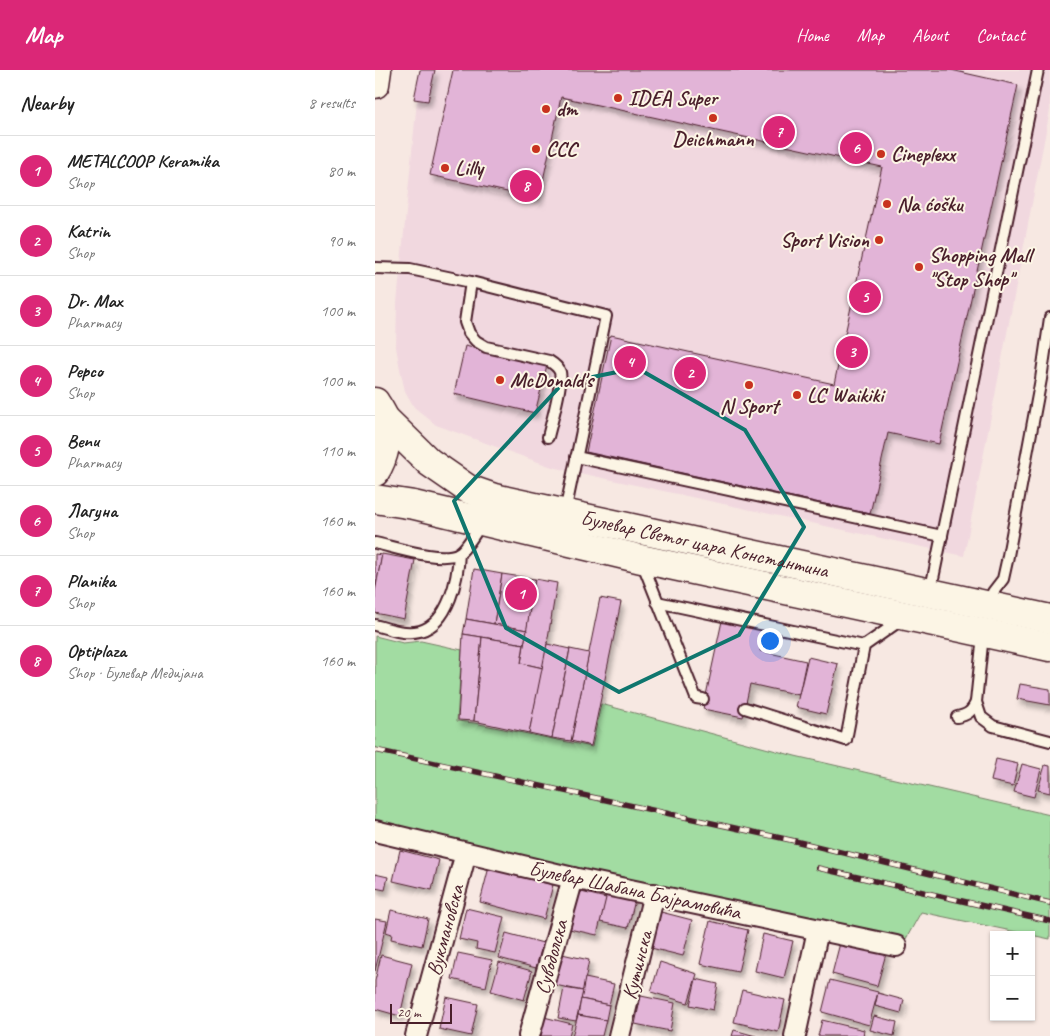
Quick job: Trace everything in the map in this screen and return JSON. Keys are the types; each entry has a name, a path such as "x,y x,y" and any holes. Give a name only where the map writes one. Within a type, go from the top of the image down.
{"main road":[{"path":"375,84 377,70"},
{"path":"375,472 380,464 386,442 380,411"},
{"name":"Булевар Светог цара Константина","path":"380,411 424,458 468,489 494,498 930,593 1050,647"},
{"name":"Булевар Светог цара Константина","path":"375,499 414,505 641,559 906,617 1050,619"}],"street":[{"name":"Булевар Шабана Бајрамовића","path":"375,831 465,854 573,878 896,946"},
{"name":"Вукмановска","path":"416,1036 465,854"},
{"name":"Суводолска","path":"529,1036 573,878"},
{"name":"Кутинска","path":"619,1036 654,894"},
{"path":"795,1036 817,930"}],"lane":[{"path":"930,593 1038,70"},
{"path":"375,268 410,269 471,282 606,316 565,513"},
{"path":"471,282 465,322 472,337 481,344 549,361 559,371 560,380 548,437"},
{"path":"957,717 968,714 976,702 987,619 993,592 1003,579 1007,561 1041,379 1050,318"},
{"path":"576,457 941,536"},
{"path":"375,625 396,631 409,632 421,631 432,625 442,615 457,581 459,553 482,522"},
{"path":"375,543 438,557 459,553"},
{"path":"641,559 696,698 703,699"},
{"path":"657,602 864,646"},
{"path":"745,708 846,740 864,646 906,617"},
{"path":"976,702 981,717 993,726 1050,741"}],"highlighted area":[{"path":"637,368 745,430 804,527 739,635 619,692 506,628 454,501 563,383"}],"shaded area":[{"path":"420,70 1050,70 1050,110 964,556 552,467 436,425 414,407 405,391 396,347 397,303"}],"green space":[{"path":"375,636 403,643 421,641 462,650 457,721 592,747 601,704 795,756 1050,815 1050,939 1035,936 1035,931 1012,931 921,912 902,946 375,829"}],"building":[{"path":"420,70 435,70 428,101 414,99"},
{"name":"Shopping Mall \"Stop Shop\"","path":"453,70 951,70 1018,85 939,444 888,433 870,514 586,452 611,335 834,384 882,167 561,97 539,199 430,175"},
{"name":"McDonald's","path":"465,346 547,365 535,413 454,394"},
{"path":"375,554 382,555 376,586 375,586"},
{"path":"382,554 415,560 404,619 375,613 375,592"},
{"path":"474,569 502,574 494,624 466,619"},
{"path":"502,574 535,579 527,630 494,624"},
{"path":"535,579 557,583 543,668 521,663"},
{"path":"600,598 621,602 591,746 571,741"},
{"path":"466,619 527,630 524,644 463,634"},
{"path":"722,621 765,630 760,651 806,661 799,695 750,684 743,717 703,709"},
{"path":"463,634 482,637 474,721 458,720"},
{"path":"482,637 524,644 521,663 543,668 529,733 474,721"},
{"path":"547,644 570,649 552,738 529,733"},
{"path":"570,649 589,653 571,741 552,738"},
{"path":"808,657 838,664 826,714 796,707"},
{"path":"1020,684 1050,689 1050,705 1017,699"},
{"path":"996,759 1018,764 1013,786 991,781"},
{"path":"1022,764 1041,769 1034,797 1014,792"},
{"path":"1045,765 1050,766 1050,793 1038,790"},
{"path":"400,850 439,860 432,890 393,881"},
{"path":"489,867 553,885 544,919 480,902"},
{"path":"375,874 388,877 385,890 375,888"},
{"path":"608,886 637,892 628,928 600,922"},
{"path":"577,891 606,898 597,935 569,929"},
{"path":"466,908 504,917 495,953 476,949 477,943 459,939"},
{"path":"391,910 428,919 422,946 391,939 392,934 386,932"},
{"path":"661,912 692,920 683,956 651,948"},
{"path":"375,919 387,921 375,971"},
{"path":"710,921 748,930 738,972 700,964"},
{"path":"506,933 543,943 536,968 499,958"},
{"path":"763,934 793,941 784,978 755,971"},
{"path":"840,943 887,950 877,986 832,974"},
{"path":"458,953 492,960 486,987 452,979"},
{"path":"562,954 589,960 583,991 555,985"},
{"path":"381,955 412,963 400,1016 375,1009 375,981"},
{"path":"499,962 532,971 524,1000 491,991"},
{"path":"660,962 697,974 688,1003 651,992"},
{"path":"585,978 614,984 609,1005 581,999"},
{"path":"696,979 718,984 713,1010 690,1005"},
{"path":"830,980 878,992 869,1025 822,1012"},
{"path":"564,988 583,991 576,1021 558,1018"},
{"path":"742,990 785,1000 778,1032 734,1022"},
{"path":"878,993 904,1000 901,1013 875,1006"},
{"path":"641,996 675,1003 670,1031 635,1024"},
{"path":"446,997 478,1004 471,1036 439,1029"},
{"path":"581,999 609,1005 606,1020 578,1015"},
{"path":"578,1015 606,1020 602,1036 572,1036"},
{"path":"540,1016 572,1024 569,1036 536,1036"},
{"path":"874,1016 897,1022 894,1036 870,1030"},
{"path":"822,1020 864,1030 863,1036 818,1036"},
{"path":"734,1030 756,1036 732,1036"}],"railway":[{"path":"375,750 795,841 1050,903"},
{"path":"818,868 1050,921"}],"place":[{"name":"IDEA Super","path":"618,98"},
{"name":"dm","path":"546,109"},
{"name":"Deichmann","path":"713,118"},
{"name":"Planika","path":"779,132"},
{"name":"Лагуна","path":"856,148"},
{"name":"CCC","path":"536,149"},
{"name":"Cineplexx","path":"881,154"},
{"name":"Lilly","path":"445,168"},
{"name":"Optiplaza","path":"526,186"},
{"name":"Na ćošku","path":"887,204"},
{"name":"Sport Vision","path":"879,240"},
{"name":"Shopping Mall \"Stop Shop\"","path":"919,267"},
{"name":"Benu","path":"865,297"},
{"name":"Dr. Max","path":"852,352"},
{"name":"Pepco","path":"630,362"},
{"name":"Katrin","path":"690,373"},
{"name":"McDonald's","path":"500,380"},
{"name":"N Sport","path":"749,385"},
{"name":"LC Waikiki","path":"797,395"},
{"name":"METALCOOP Keramika","path":"521,594"}]}
